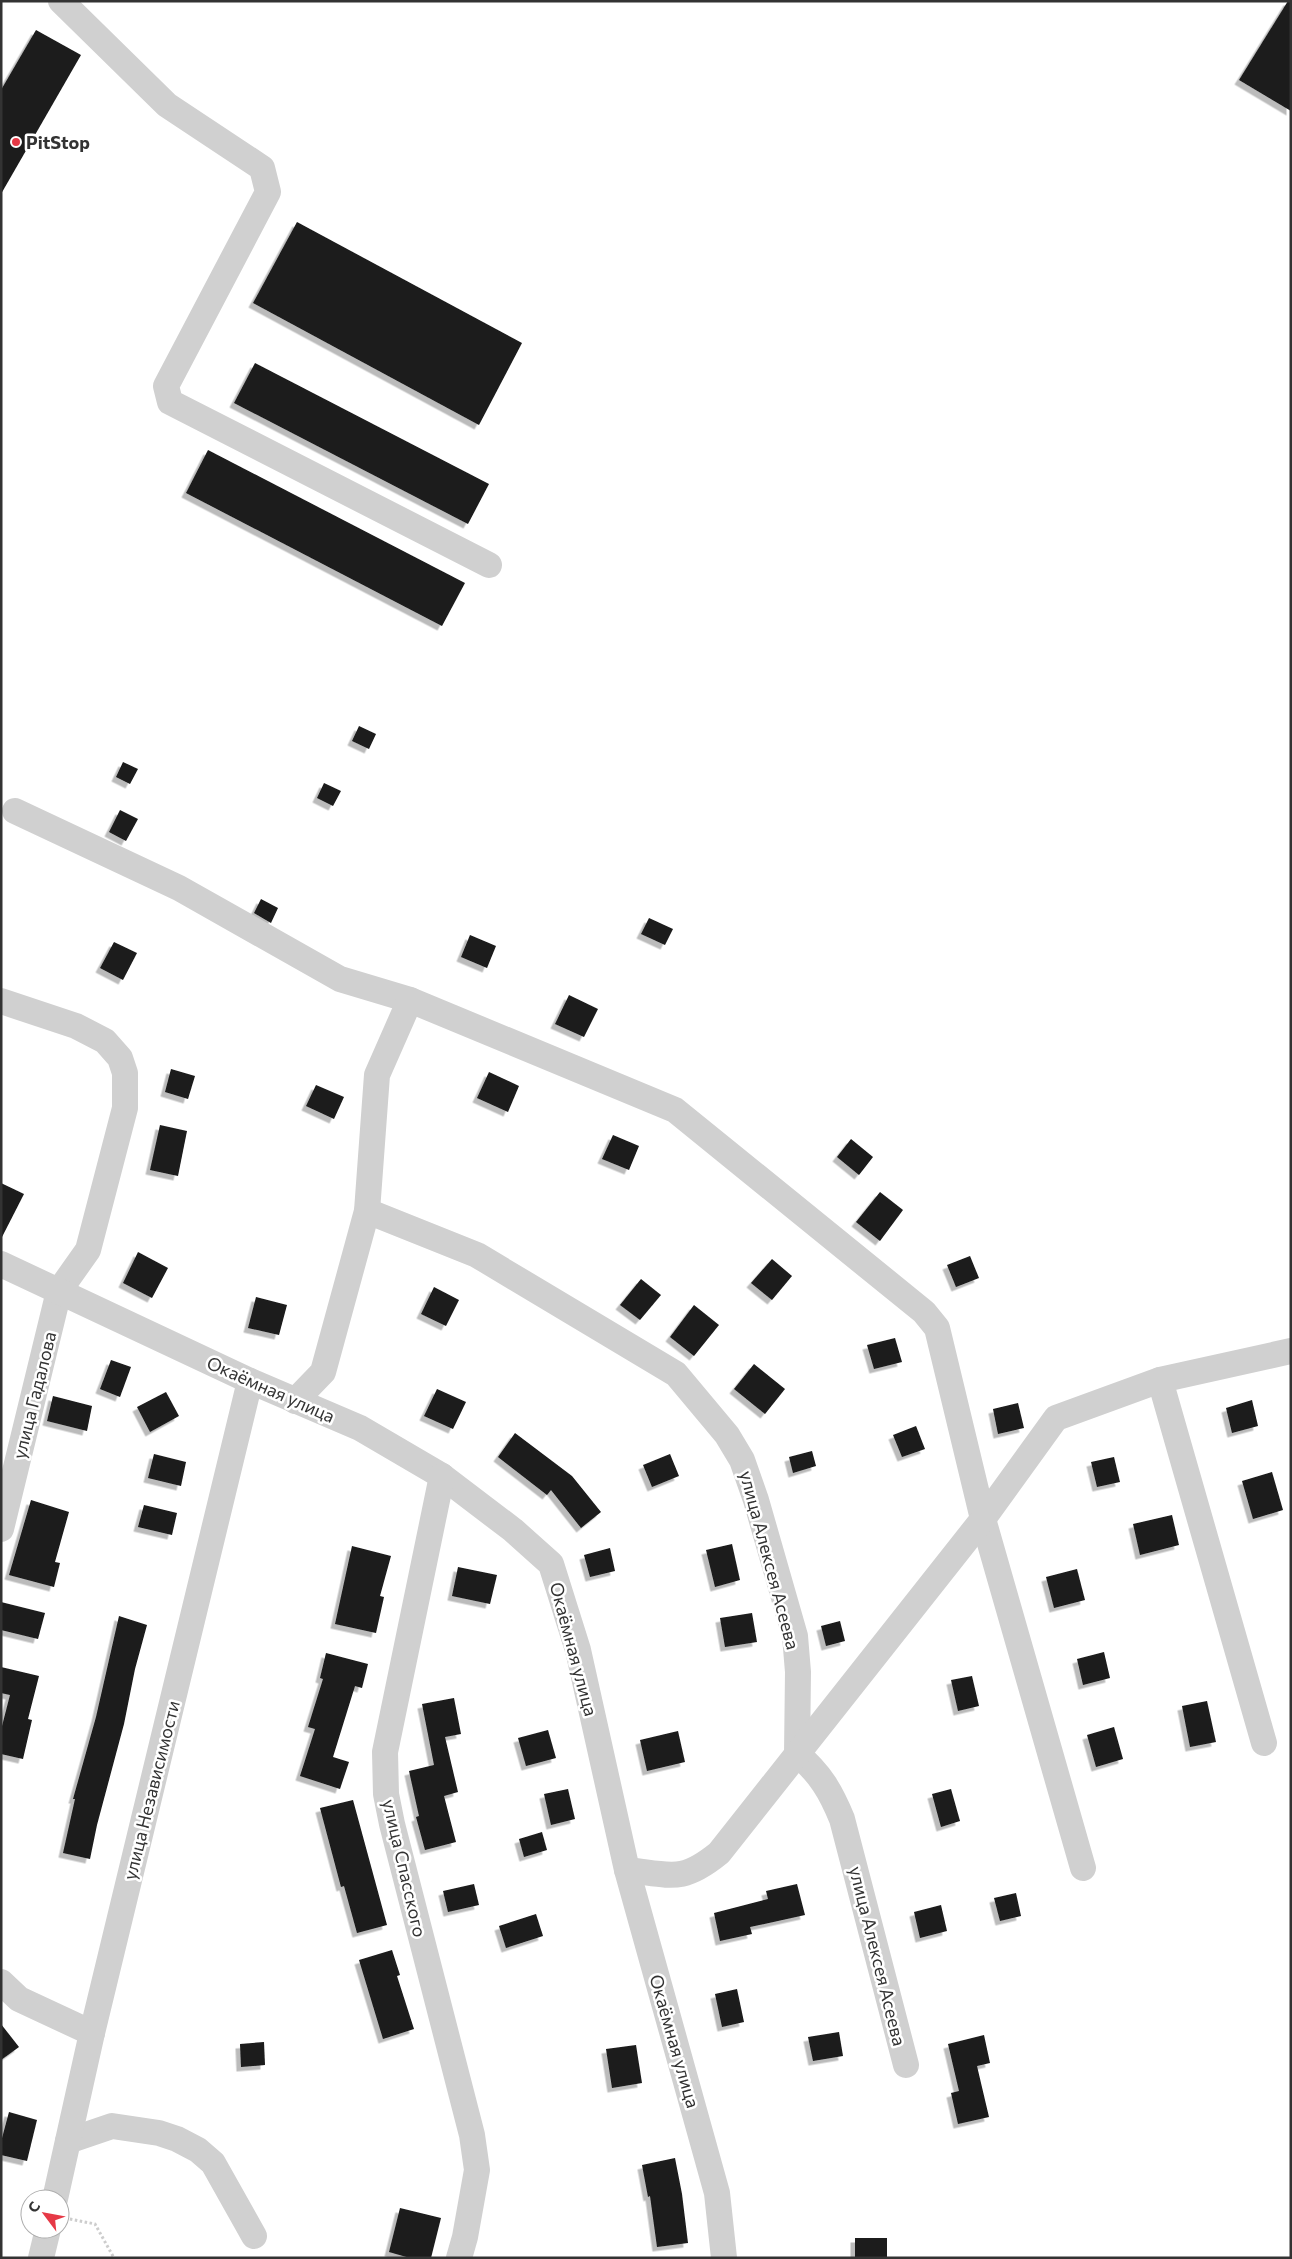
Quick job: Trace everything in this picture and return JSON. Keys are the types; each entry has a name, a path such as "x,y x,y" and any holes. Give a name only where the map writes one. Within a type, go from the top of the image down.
{"street":[{"path":"61,1 167,105 262,168 268,192 166,386 170,402 489,564"},
{"path":"15,811 179,888 340,979 410,1000 675,1110 924,1312 937,1328 983,1519 1083,1868"},
{"path":"295,1402 323,1372 367,1211 377,1075 410,1000"},
{"path":"1,1001 76,1026 105,1040 120,1058 125,1073 125,1108 88,1250 59,1291"},
{"name":"улица Алексея Асеева","path":"367,1211 477,1255 676,1374 727,1435 742,1460 756,1500 795,1636 798,1672 798,1754 822,1779 842,1819 906,2065"},
{"name":"Окаёмная улица","path":"1,1264 295,1402 360,1428 442,1476 506,1524 551,1564 578,1650 627,1870 717,2193 724,2258"},
{"name":"улица Гадалова","path":"1,1529 59,1291"},
{"path":"627,1870 680,1876 700,1869 719,1853 983,1519 1056,1418 1160,1380 1291,1351"},
{"path":"1160,1380 1264,1743"},
{"name":"улица Независимости","path":"57,2189 92,2033 250,1381"},
{"name":"улица Спасского","path":"442,1476 385,1752 386,1794 392,1824 472,2135 477,2170 465,2238 459,2258"},
{"path":"1,1982 19,1999 92,2033"},
{"path":"68,2141 112,2126 159,2133 177,2139 198,2150 213,2163 254,2236"},
{"path":"41,2258 46,2239"}],"path":[{"path":"70,2219 95,2224 114,2258"}],"building":[{"path":"1288,1 1291,1 1291,111 1239,80"},
{"name":"PitStop","path":"36,30 81,55 1,194 1,90"},
{"path":"297,222 522,343 479,425 253,303"},
{"path":"255,363 489,484 468,524 234,403"},
{"path":"208,450 465,583 442,626 186,493"},
{"path":"359,726 376,734 369,749 352,741"},
{"path":"123,762 138,769 130,784 116,777"},
{"path":"324,783 341,791 333,806 317,798"},
{"path":"120,810 138,819 126,841 109,832"},
{"path":"261,899 278,908 271,923 254,913"},
{"path":"649,918 673,929 665,945 641,934"},
{"path":"470,935 496,946 487,968 461,957"},
{"path":"114,942 137,953 123,980 100,968"},
{"path":"569,995 598,1009 584,1037 555,1024"},
{"path":"171,1069 195,1076 188,1099 165,1092"},
{"path":"489,1072 519,1086 508,1112 477,1098"},
{"path":"316,1085 344,1097 334,1119 306,1106"},
{"path":"160,1125 187,1131 178,1176 150,1170"},
{"path":"613,1135 639,1146 629,1170 602,1159"},
{"path":"851,1139 873,1157 859,1175 837,1157"},
{"path":"1,1183 24,1194 1,1239"},
{"path":"880,1192 903,1210 880,1241 856,1222"},
{"path":"138,1252 168,1268 152,1298 123,1283"},
{"path":"970,1256 979,1278 956,1287 947,1265"},
{"path":"772,1259 792,1276 772,1300 751,1283"},
{"path":"641,1279 661,1295 640,1320 620,1305"},
{"path":"434,1287 459,1300 446,1326 421,1314"},
{"path":"256,1297 287,1305 279,1335 248,1328"},
{"path":"694,1305 719,1325 694,1356 670,1337"},
{"path":"895,1338 902,1362 874,1369 867,1345"},
{"path":"111,1360 131,1367 120,1397 100,1389"},
{"path":"754,1364 785,1389 765,1414 734,1389"},
{"path":"437,1389 466,1402 453,1429 424,1416"},
{"path":"166,1392 179,1416 150,1432 137,1407"},
{"path":"53,1396 92,1406 87,1431 47,1421"},
{"path":"1252,1400 1258,1426 1232,1433 1226,1408"},
{"path":"1018,1403 1024,1428 998,1434 993,1409"},
{"path":"916,1426 925,1449 902,1457 893,1435"},
{"path":"515,1433 572,1476 601,1512 581,1528 551,1490 547,1495 498,1457"},
{"path":"812,1451 816,1466 793,1473 789,1457"},
{"path":"154,1454 186,1462 181,1486 148,1478"},
{"path":"670,1454 679,1476 652,1487 643,1465"},
{"path":"1114,1457 1120,1482 1097,1487 1091,1462"},
{"path":"1272,1472 1283,1510 1253,1519 1242,1481"},
{"path":"31,1500 69,1512 55,1562 60,1563 54,1587 9,1575"},
{"path":"144,1505 177,1513 172,1535 138,1527"},
{"path":"1172,1515 1179,1545 1140,1555 1133,1524"},
{"path":"732,1544 740,1580 715,1587 706,1550"},
{"path":"352,1546 391,1556 380,1596 384,1597 376,1633 335,1624"},
{"path":"610,1548 615,1571 590,1577 584,1555"},
{"path":"458,1567 497,1575 490,1604 452,1596"},
{"path":"1077,1569 1085,1600 1054,1608 1046,1577"},
{"path":"1,1602 45,1613 38,1639 1,1630"},
{"path":"752,1613 757,1642 725,1647 720,1618"},
{"path":"119,1616 147,1625 90,1859 63,1853 75,1799 73,1799 96,1717"},
{"path":"840,1621 845,1641 826,1646 821,1626"},
{"path":"1104,1652 1110,1678 1083,1685 1077,1659"},
{"path":"326,1653 368,1664 362,1688 355,1686 333,1757 349,1762 340,1789 300,1776 315,1729 308,1727 323,1679 320,1678"},
{"path":"1,1667 39,1676 28,1719 32,1720 23,1759 1,1754 1,1730 10,1695 1,1693"},
{"path":"972,1676 979,1706 958,1711 951,1680"},
{"path":"454,1698 461,1734 445,1737 458,1792 444,1796 456,1842 425,1850 416,1817 419,1816 409,1771 434,1765 422,1704"},
{"path":"1207,1701 1216,1742 1190,1747 1182,1706"},
{"path":"1114,1727 1123,1759 1096,1767 1087,1735"},
{"path":"548,1730 556,1758 526,1766 518,1738"},
{"path":"678,1731 685,1762 647,1771 640,1740"},
{"path":"568,1789 575,1819 551,1825 544,1794"},
{"path":"951,1789 960,1821 941,1827 932,1794"},
{"path":"353,1800 387,1925 357,1933 344,1886 341,1887 320,1808"},
{"path":"542,1832 547,1850 524,1857 519,1839"},
{"path":"474,1884 479,1905 448,1912 443,1891"},
{"path":"797,1884 805,1915 750,1927 752,1934 720,1941 714,1913 768,1899 766,1891"},
{"path":"1016,1893 1021,1916 1000,1921 994,1898"},
{"path":"941,1905 947,1931 920,1938 914,1912"},
{"path":"536,1914 543,1936 506,1948 499,1926"},
{"path":"392,1950 400,1975 397,1976 414,2029 383,2039 359,1960"},
{"path":"737,1989 744,2022 722,2027 715,1994"},
{"path":"1,2024 19,2047 1,2060"},
{"path":"839,2032 843,2056 813,2061 808,2037"},
{"path":"984,2035 990,2063 977,2066 989,2117 958,2124 951,2093 959,2091 948,2044"},
{"path":"264,2042 265,2065 241,2067 240,2044"},
{"path":"636,2045 642,2083 612,2088 606,2049"},
{"path":"9,2112 37,2120 27,2161 1,2155 1,2142"},
{"path":"675,2158 688,2243 657,2247 650,2196 648,2197 642,2165"},
{"path":"400,2208 441,2218 431,2258 410,2258 389,2252"},
{"path":"855,2238 887,2238 887,2258 855,2258"}],"place":[{"name":"PitStop","path":"16,142"}]}
